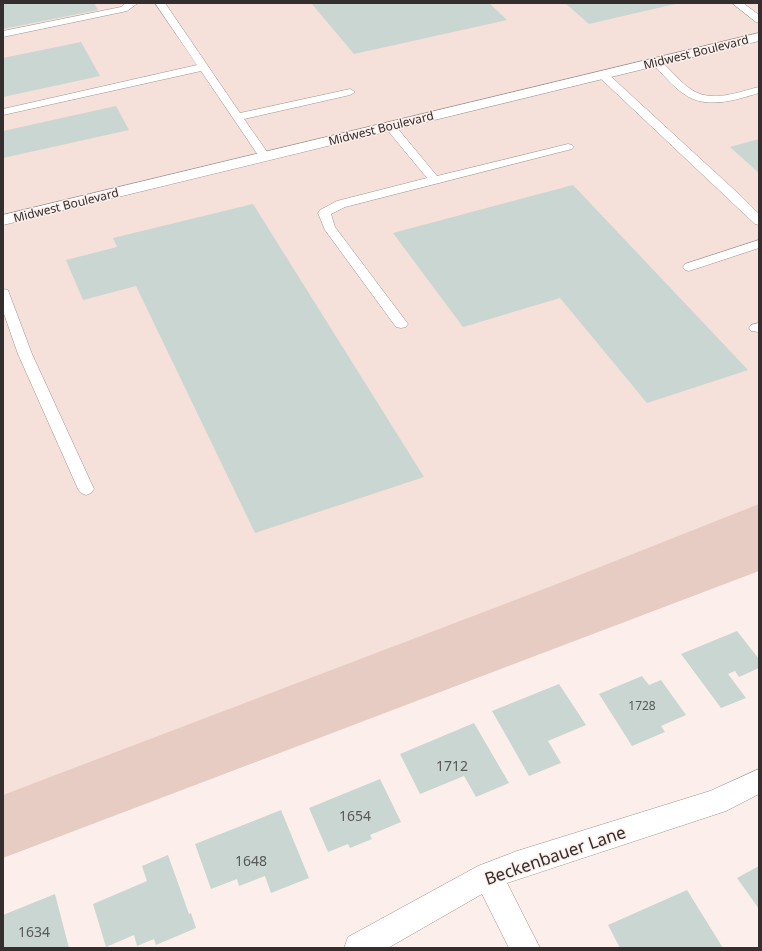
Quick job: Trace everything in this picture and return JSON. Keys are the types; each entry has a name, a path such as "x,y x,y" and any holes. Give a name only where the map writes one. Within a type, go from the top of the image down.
{"street":[{"name":"Midwest Boulevard","path":"3,220 759,37"},
{"name":"Beckenbauer Lane","path":"359,948 488,876 517,865 716,802 759,781"},
{"path":"488,876 525,948"}],"lane":[{"path":"3,34 124,9 133,3"},
{"path":"160,3 239,117 264,156"},
{"path":"737,3 759,20"},
{"path":"656,62 692,95 703,98 725,99 759,90"},
{"path":"3,112 203,67"},
{"path":"603,75 759,221"},
{"path":"239,117 350,92"},
{"path":"390,126 434,180"},
{"path":"401,324 329,227 324,213 341,204 568,147"},
{"path":"689,267 759,244"},
{"path":"3,293 25,354 86,489"}],"shaded area":[{"path":"3,3 759,3 759,551 3,836"},
{"path":"759,504 759,571 3,858 3,795 557,584"}],"building":[{"path":"3,3 94,3 98,10 3,29"},
{"path":"311,3 489,3 507,20 354,54"},
{"path":"565,3 673,3 675,4 589,24"},
{"path":"81,42 100,76 3,97 3,58"},
{"path":"116,106 129,130 3,158 3,131"},
{"path":"759,139 759,173 730,147"},
{"path":"573,185 748,370 647,403 560,298 463,327 393,233"},
{"path":"253,204 424,477 255,533 136,286 83,300 66,260 117,247 113,238"},
{"path":"737,631 759,659 759,668 739,677 735,671 728,674 746,698 721,708 681,654"},
{"path":"642,676 649,685 661,680 686,715 661,726 665,732 632,746 599,694"},
{"path":"559,684 586,725 548,741 561,763 529,776 492,711"},
{"path":"474,723 509,783 476,797 464,776 420,794 400,754"},
{"path":"380,779 401,822 370,835 372,839 350,848 348,844 328,852 309,808"},
{"path":"281,810 309,878 271,893 265,876 239,886 237,879 211,889 195,844"},
{"path":"168,855 189,914 191,913 196,928 156,945 154,939 137,946 134,935 106,947 93,904 147,881 142,866"},
{"path":"759,866 759,909 737,878"},
{"path":"687,890 723,948 620,948 608,925"},
{"path":"55,894 69,948 3,948 3,915"}]}
